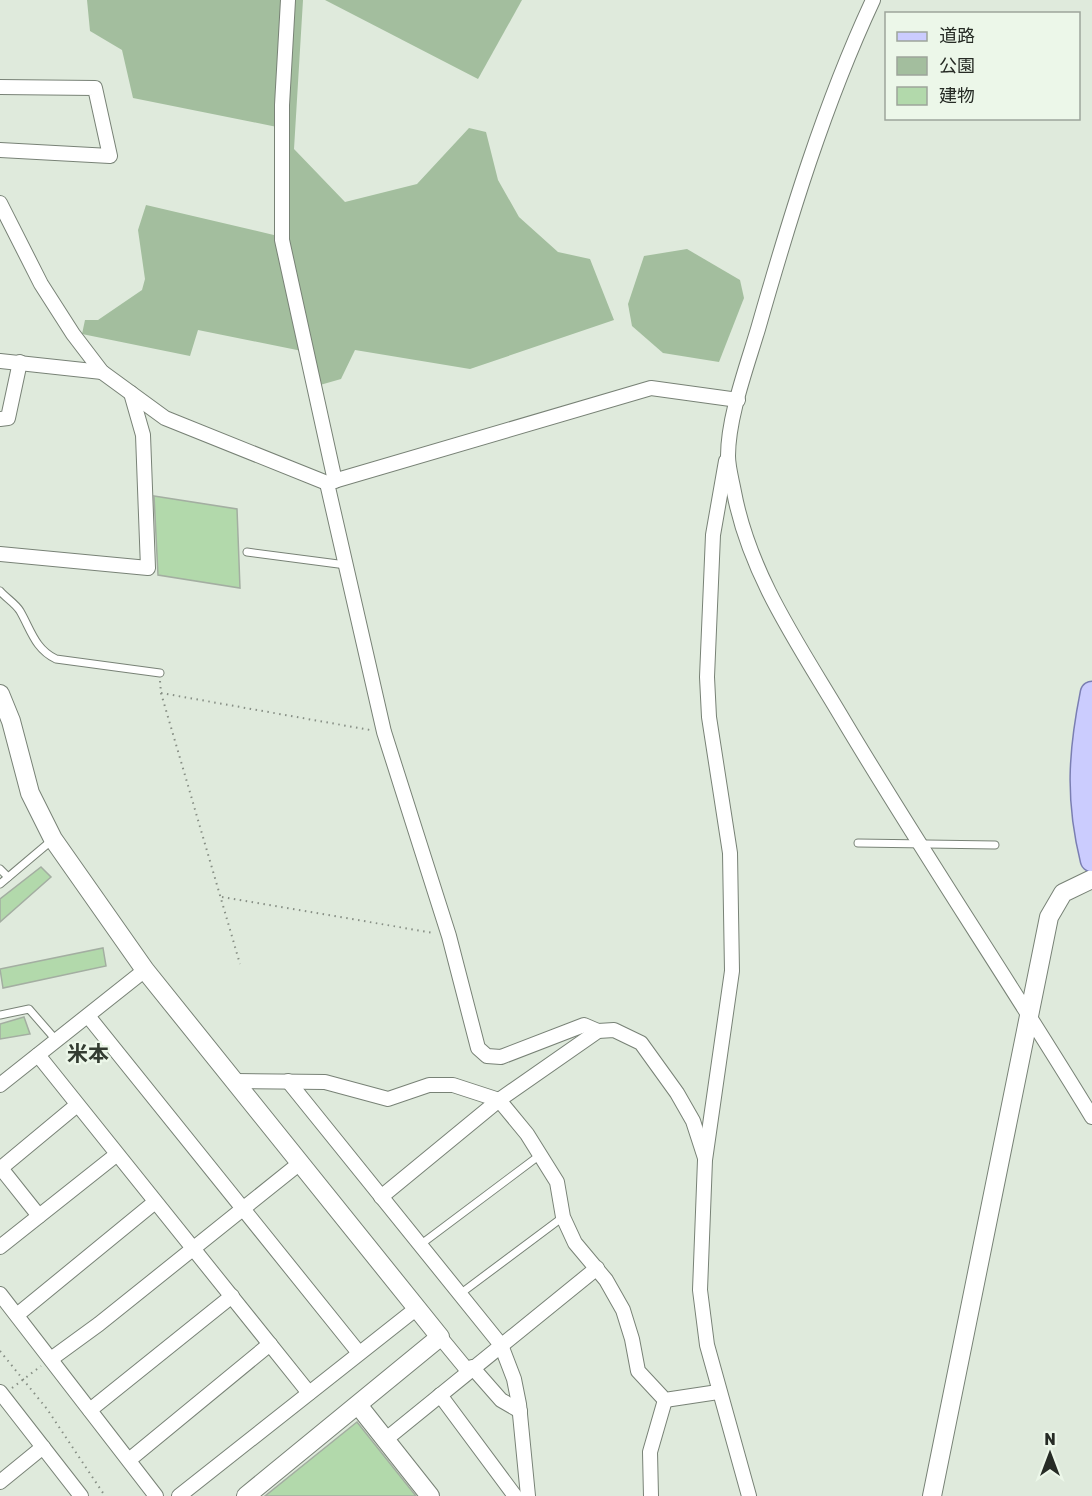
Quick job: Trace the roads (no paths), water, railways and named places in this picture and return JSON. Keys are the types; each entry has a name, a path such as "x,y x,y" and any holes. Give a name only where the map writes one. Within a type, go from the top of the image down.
{"main road":[{"path":"1092,693 1080,775 1092,860"}],"street":[{"path":"288,0 282,105 282,240 346,565 384,732 449,936 478,1048 487,1056 501,1058 584,1025 598,1031 614,1030 641,1043 677,1092 693,1121 705,1160"},
{"path":"749,1496 718,1392 707,1345 700,1290 705,1160 732,972 728,831 709,717 707,677 713,535 738,400 804,175 852,46 873,0"},
{"path":"0,87 95,88 110,156 0,150"},
{"path":"0,203 41,284 73,334 102,372 165,418 331,482 651,388 738,400"},
{"path":"0,361 102,372"},
{"path":"0,419 8,418 20,362"},
{"path":"0,554 148,568 143,435 131,393"},
{"path":"728,456 739,514 753,561 789,629 919,844 1029,1013 1092,1117"},
{"path":"0,694 30,793 53,839 145,970 440,1337 501,1400 520,1411"},
{"path":"932,1496 1049,916 1063,893 1092,879"},
{"path":"0,1085 145,970"},
{"path":"88,1016 244,1207 359,1353"},
{"path":"381,1197 499,1100 598,1031"},
{"path":"38,1055 309,1393"},
{"path":"235,1081 325,1082 388,1099 429,1085 453,1085 499,1100 540,1155 556,1182 563,1217 575,1243 597,1269 623,1310 632,1339 638,1371 665,1400"},
{"path":"288,1081 501,1345 514,1379 520,1411 528,1496"},
{"path":"39,1216 0,1168 77,1105"},
{"path":"0,1247 116,1155"},
{"path":"51,1359 99,1324 300,1162"},
{"path":"17,1315 155,1202"},
{"path":"385,1440 470,1369 597,1269"},
{"path":"0,1294 156,1496"},
{"path":"90,1410 232,1296"},
{"path":"179,1496 417,1308"},
{"path":"246,1496 440,1337"},
{"path":"129,1460 270,1344"},
{"path":"665,1400 718,1392"},
{"path":"440,1395 516,1496"},
{"path":"1,1396 81,1496"},
{"path":"651,1496 650,1452 665,1400"},
{"path":"358,1406 430,1496"},
{"path":"0,1482 43,1447"}],"lane":[{"path":"247,552 346,565"},
{"path":"0,591 19,608 32,637 44,654 56,659 160,673"},
{"path":"0,884 53,839"},
{"path":"858,843 995,845"},
{"path":"0,869 8,877"},
{"path":"0,1015 28,1009 56,1040"},
{"path":"420,1245 540,1155"},
{"path":"460,1294 563,1217"}],"district":[{"name":"米本","path":"88,1054"}]}
